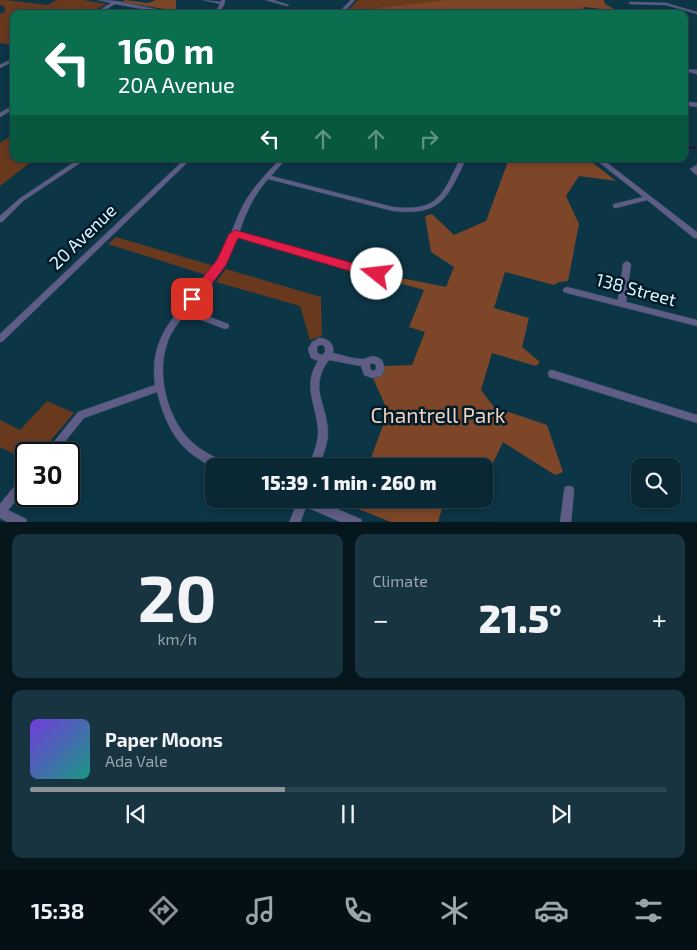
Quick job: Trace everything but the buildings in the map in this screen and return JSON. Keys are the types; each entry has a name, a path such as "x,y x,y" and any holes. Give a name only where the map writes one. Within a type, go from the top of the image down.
{"street":[{"path":"100,0 117,1 159,10"},
{"path":"205,0 222,2"},
{"path":"268,0 287,5"},
{"path":"343,10 353,0"},
{"path":"661,0 666,4"},
{"path":"102,10 117,1"},
{"path":"631,3 666,4 687,10"},
{"path":"0,60 8,62"},
{"path":"0,67 8,62"},
{"path":"0,220 22,200 79,162"},
{"name":"20 Avenue","path":"0,339 185,162"},
{"path":"208,458 196,452 178,435 167,416 160,387 158,367 161,348 170,329 218,268 250,200 280,162"},
{"path":"268,177 393,209 413,211 427,209 443,198 461,162"},
{"path":"602,162 697,236"},
{"path":"697,167 693,169 697,173"},
{"path":"616,206 648,198"},
{"path":"235,234 377,274"},
{"path":"622,304 627,264"},
{"name":"138 Street","path":"567,290 697,324"},
{"path":"184,311 225,326"},
{"path":"317,458 324,432 315,399 314,380 321,363 327,356 366,363"},
{"path":"552,374 697,419"},
{"path":"59,442 81,415 160,387"},
{"path":"565,522 569,491"},
{"path":"15,494 0,512 22,522"},
{"path":"294,522 299,508"},
{"path":"324,508 357,522"}],"shaded area":[{"path":"0,0 48,5 57,0 83,0 106,4 95,10 10,10 10,44 0,43 0,14 5,12 4,6 0,5"},
{"path":"358,0 586,0 582,10 348,10"},
{"path":"10,137 10,162 31,162 0,186 0,143"},
{"path":"116,237 214,266 206,275 108,244"},
{"path":"226,269 321,297 322,336 310,340 300,306 216,282"},
{"path":"47,401 74,413 49,442 15,442 15,454 0,447 0,420 20,430"}],"green space":[{"path":"125,0 148,3 156,0 176,0 176,10 170,10 122,2"},
{"path":"447,0 604,0 605,4 616,10 584,7 583,10 362,10"},
{"name":"Chantrell Park","path":"508,162 592,162 616,181 579,176 566,196 579,224 568,281 559,282 554,285 505,272 494,308 529,318 522,347 540,362 536,366 492,353 481,390 494,407 547,425 563,472 555,475 503,442 493,463 493,458 371,458 388,412 373,378 377,377 385,366 412,365 425,332 409,327 424,290 389,280 391,276 446,287 454,267 431,252 425,216 432,214 454,235 486,221"},
{"path":"356,508 442,508 438,522 391,522"}],"waterway":[{"path":"688,147 697,148"}],"route":[{"path":"192,299 222,262 235,234 377,274"}]}
